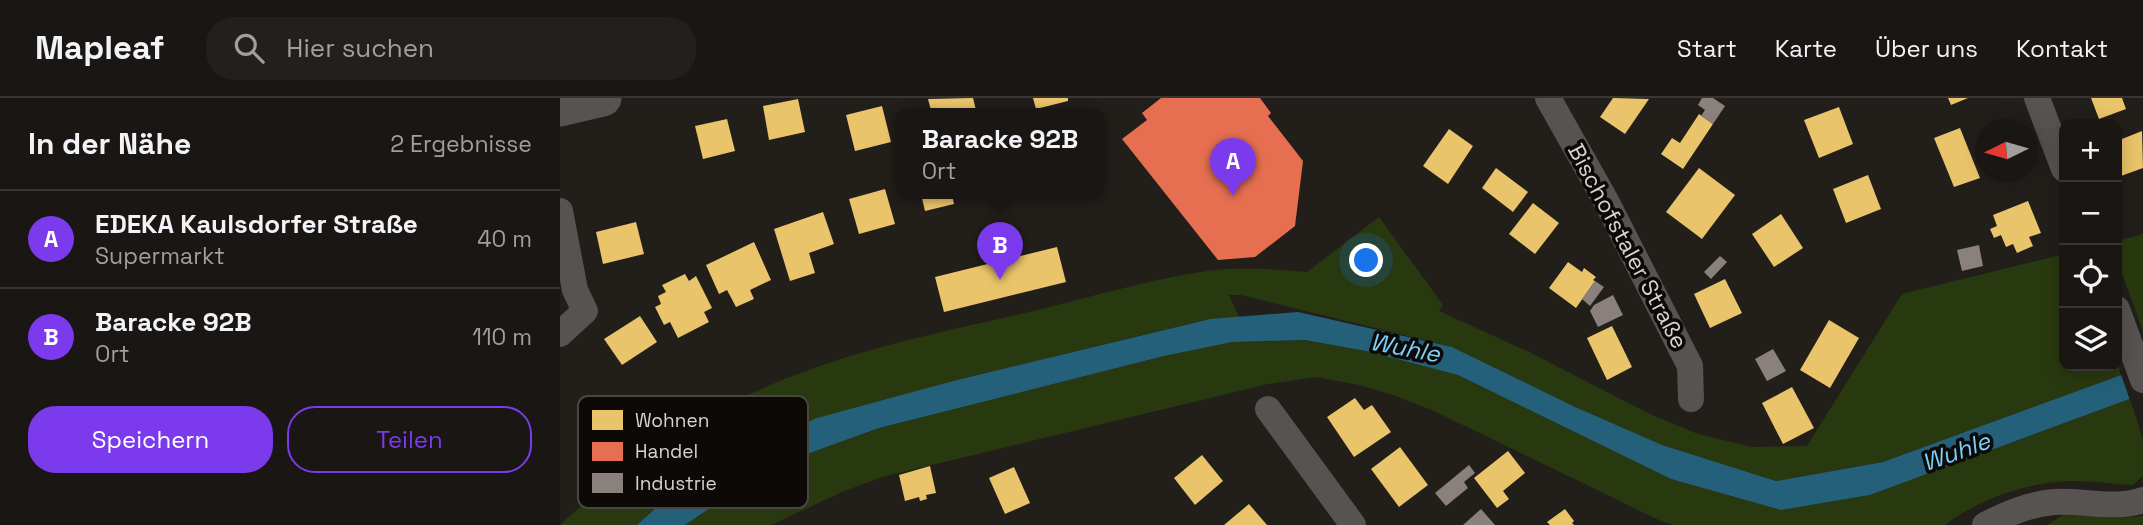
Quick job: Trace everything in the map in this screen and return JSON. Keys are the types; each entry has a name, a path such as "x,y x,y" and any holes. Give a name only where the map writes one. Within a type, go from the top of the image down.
{"main road":[{"path":"560,108 603,98"}],"street":[{"name":"Bischofstaler Straße","path":"1548,98 1606,201 1690,366 1691,399"},
{"path":"2037,98 2059,156"},
{"path":"560,211 576,290 585,311 560,334"},
{"path":"2122,322 2143,380"},
{"path":"1268,409 1353,525"},
{"path":"1985,525 2006,514 2053,502 2122,505 2143,500"}],"green space":[{"path":"1379,217 1443,305 1439,311 1529,352 1652,415 1698,434 1752,447 1807,446 1902,294 2059,255 2059,371 2120,371 2121,375 1883,462 1776,481 1662,445 1573,406 1452,347 1241,295 1229,295 1250,342 1305,340 1366,351 1458,375 1671,479 1781,510 1870,495 2130,399 2143,439 2143,476 2133,485 2065,481 2027,487 1983,502 1945,525 1675,525 1663,522 1434,411 1359,385 1316,377 1268,384 882,477 808,508 808,454 879,428 1164,356 1231,342 1209,319 957,380 808,443 808,396 746,396 795,375 888,345 1162,279 1227,269 1307,272"},
{"path":"2143,234 2143,331 2122,274 2122,240"},
{"path":"579,508 656,508 637,525 560,525"},
{"path":"710,508 808,508 771,525 685,525"},
{"path":"2063,515 2119,518 2143,516 2143,525 2047,525"}],"water":[{"name":"Wuhle","path":"1298,312 1452,347 1573,406 1662,445 1776,481 1883,462 2143,367 2143,394 1870,495 1781,510 1671,479 1458,375 1366,351 1305,340 1232,342 1164,356 879,428 808,454 808,422 817,418 957,380 1210,319"},
{"path":"656,508 710,508 685,525 637,525"}],"pier":[{"path":"2143,364 2143,398 2131,403 2120,372"}],"building: Wohnen":[{"path":"973,98 976,108 930,108 928,99"},
{"path":"1033,98 1068,98 1068,101 1036,108"},
{"path":"1613,98 1649,99 1625,134 1600,117"},
{"path":"1948,98 1968,98 1951,105"},
{"path":"2091,98 2122,98 2126,109 2099,119"},
{"path":"798,99 805,132 769,140 763,106"},
{"path":"882,106 891,142 855,151 846,115"},
{"path":"1839,107 1853,144 1819,158 1804,120"},
{"path":"1699,114 1713,124 1683,169 1661,154 1672,138 1680,143"},
{"path":"727,119 735,151 703,159 695,126"},
{"path":"1960,128 1975,166 1975,180 1954,187 1934,138"},
{"path":"1449,129 1473,146 1448,184 1423,166"},
{"path":"2142,131 2143,168 2122,176 2122,139"},
{"path":"1496,168 1528,192 1513,212 1482,188"},
{"path":"1699,168 1735,195 1702,239 1666,212"},
{"path":"1868,175 1881,209 1846,223 1833,189"},
{"path":"885,189 895,224 859,234 849,199"},
{"path":"922,199 953,199 954,204 925,211"},
{"path":"2028,201 2041,233 2029,237 2033,246 2017,253 2013,244 2006,247 2001,235 1994,238 1990,229 1997,226 1993,215"},
{"path":"1533,203 1559,223 1535,254 1509,234"},
{"path":"823,212 834,244 809,253 815,273 790,281 774,229"},
{"path":"1781,214 1803,248 1774,267 1752,234"},
{"path":"636,222 644,254 603,264 596,232"},
{"path":"754,242 771,280 750,290 754,299 736,307 727,290 719,294 706,265"},
{"path":"1057,247 1066,282 944,312 935,277"},
{"path":"1568,262 1582,272 1584,268 1596,277 1576,308 1549,288"},
{"path":"685,274 689,281 696,276 712,308 704,312 709,322 678,338 670,322 664,325 655,307 661,304 658,296 666,292 662,285"},
{"path":"1725,279 1742,313 1710,328 1694,294"},
{"path":"640,316 657,342 622,365 604,339"},
{"path":"1829,320 1859,338 1830,388 1800,370"},
{"path":"1612,326 1632,367 1607,380 1587,338"},
{"path":"1792,387 1814,428 1783,444 1762,403"},
{"path":"1355,398 1364,410 1372,405 1391,432 1354,457 1327,417"},
{"path":"1400,447 1428,485 1399,507 1371,469"},
{"path":"1508,451 1525,473 1503,491 1509,499 1497,508 1474,478"},
{"path":"1202,455 1223,481 1195,505 1174,478"},
{"path":"930,466 936,493 926,495 927,499 920,501 919,497 905,501 899,475"},
{"path":"1014,467 1030,503 1005,514 989,478"},
{"path":"1249,504 1267,525 1224,525"},
{"path":"1565,509 1574,525 1550,525 1547,522"}],"building: Handel":[{"path":"1161,98 1260,98 1271,113 1268,116 1303,161 1295,226 1255,257 1218,260 1122,139 1147,120 1142,113"}],"building: Industrie":[{"path":"1702,98 1713,98 1725,106 1713,124 1701,116 1705,110 1698,105"},
{"path":"1979,245 1983,266 1962,271 1957,250"},
{"path":"1720,256 1727,262 1711,279 1704,272"},
{"path":"1595,281 1604,287 1590,306 1582,299"},
{"path":"1613,295 1623,315 1598,327 1590,311 1594,305"},
{"path":"1773,349 1786,371 1767,381 1755,359"},
{"path":"1469,465 1475,473 1464,482 1468,488 1446,506 1435,493"},
{"path":"1481,509 1495,525 1463,525"}],"place":[{"name":"EDEKA Kaulsdorfer Straße","path":"1233,196"},
{"name":"Baracke 92B","path":"1000,280"}]}
